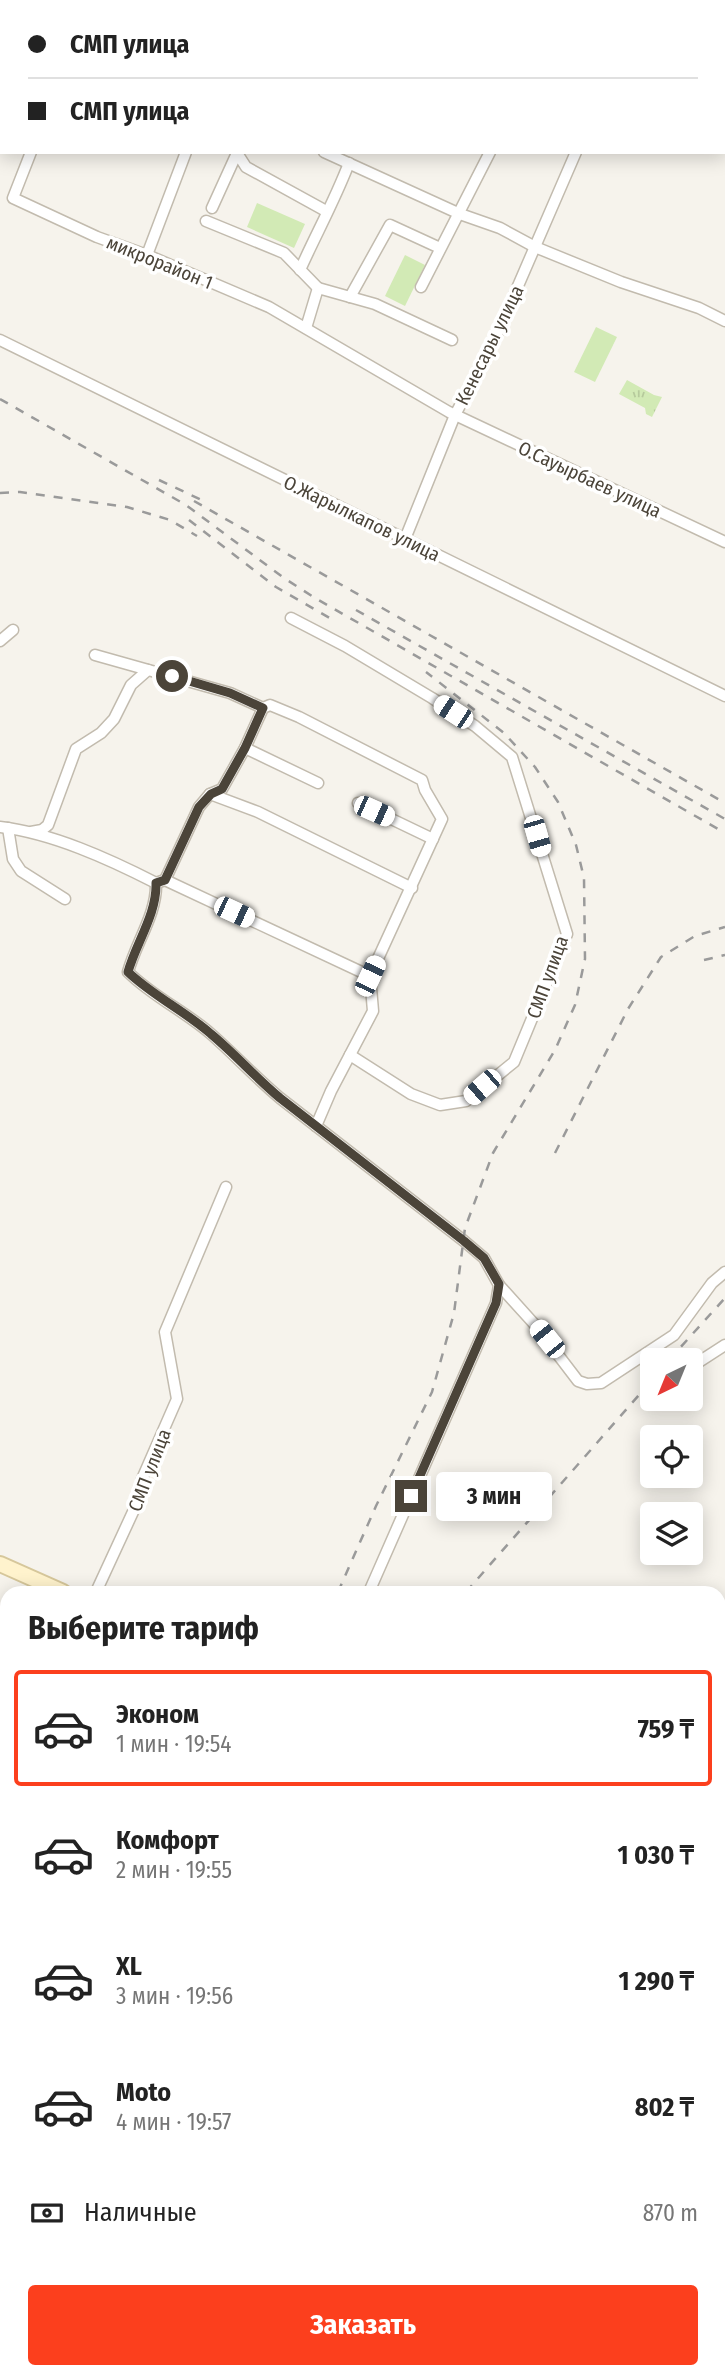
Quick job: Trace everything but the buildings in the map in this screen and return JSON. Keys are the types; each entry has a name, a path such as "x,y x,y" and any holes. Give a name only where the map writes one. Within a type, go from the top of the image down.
{"street":[{"name":"микрорайон 1","path":"30,154 13,198 97,237 147,255 269,307 455,415"},
{"path":"147,255 185,154"},
{"path":"212,208 237,154"},
{"path":"238,154 246,167 326,211"},
{"path":"329,154 460,214 500,228 535,247 621,282 699,308 725,321"},
{"path":"421,287 489,154"},
{"name":"Кенесары улица","path":"405,539 455,415 495,339 575,154"},
{"path":"300,270 349,163"},
{"path":"206,221 284,253 318,288 375,304 452,340"},
{"path":"350,297 390,225 440,248"},
{"path":"306,328 318,288"},
{"name":"О.Жарылкапов улица","path":"0,340 725,696"},
{"name":"О.Сауырбаев улица","path":"455,415 725,542"},
{"name":"СМП улица","path":"292,618 432,698 475,726 512,757 567,934 514,1062 466,1101 440,1105 411,1094 350,1055"},
{"path":"0,641 13,630"},
{"path":"95,655 230,693 263,708"},
{"path":"32,832 42,830 48,825 76,749 101,733 114,719 131,685 148,670"},
{"path":"316,1126 331,1091 373,1011 370,976 442,819 422,780 270,705 263,708 222,789 211,794 199,807 156,892 128,972 142,986 211,1034 252,1075 316,1126 464,1241 484,1258 499,1284 536,1326 578,1381 587,1384 601,1383 674,1335 712,1283 725,1272"},
{"path":"245,748 318,783"},
{"path":"211,794 258,812 412,888"},
{"path":"358,803 433,839"},
{"path":"65,899 21,871 13,859 4,827 32,832 161,881 370,976"},
{"name":"СМП улица","path":"99,1586 138,1501 142,1479 177,1399 165,1332 226,1187"},
{"path":"372,1586 496,1303 499,1284"},
{"path":"704,1359 725,1345"},
{"path":"0,1564 49,1586"}],"green space":[{"path":"257,203 305,224 294,248 247,227"},
{"path":"405,255 425,265 405,306 385,296"},
{"path":"596,327 617,337 595,382 574,372"},
{"path":"627,380 662,397 652,417 646,414 645,408 619,394"}],"railway":[{"path":"0,399 186,505 315,598 725,833"},
{"path":"159,480 206,502"},
{"path":"0,493 20,492 127,507 170,520 197,536"},
{"path":"194,501 725,803"},
{"path":"189,520 276,587 335,621"},
{"path":"356,610 725,819"},
{"path":"341,1586 432,1392 454,1313 465,1228 493,1153 555,1050 575,1005 585,959 584,878 576,845 558,802 535,767 504,733 426,672"},
{"path":"555,1153 628,1009 661,957 695,936 725,927"},
{"path":"704,960 725,955"},
{"path":"680,1348 725,1298"},
{"path":"471,1586 640,1394"}],"route":[{"path":"172,676 230,693 263,708 222,789 211,794 199,807 165,880 156,883 148,920 128,972 142,986 211,1034 252,1075 280,1098 464,1241 484,1258 499,1284 496,1303 411,1496"}]}
